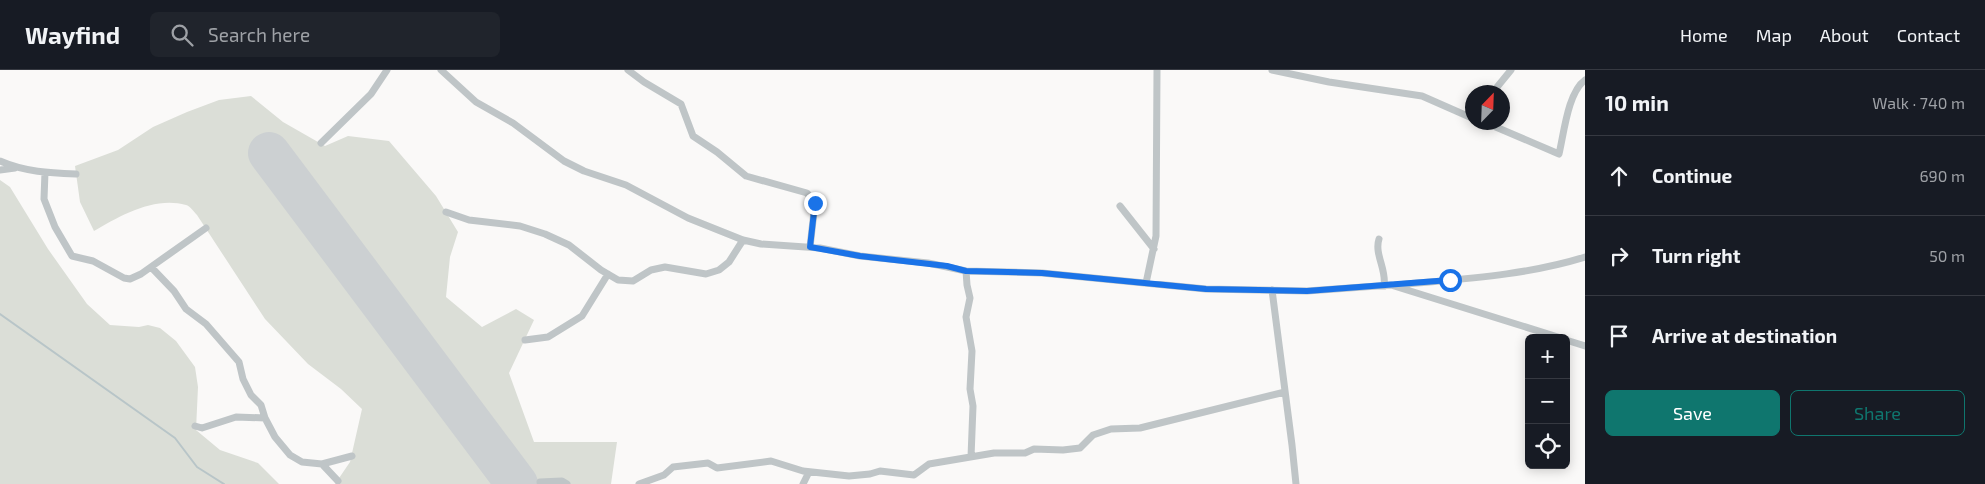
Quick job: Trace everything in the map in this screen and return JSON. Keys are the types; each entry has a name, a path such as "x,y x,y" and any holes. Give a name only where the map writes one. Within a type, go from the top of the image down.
{"street":[{"path":"321,143 371,94 387,70"},
{"path":"441,70 476,102 513,123 564,161 584,171 626,185 688,218 743,240 761,244 810,247 860,256 947,266 966,271 1042,273 1206,289 1307,291 1387,286 1518,272 1557,266 1585,257"},
{"path":"628,70 681,104 693,136 717,152 746,176 807,193 815,203 810,247"},
{"path":"1146,283 1156,236 1158,195 1157,70"},
{"path":"1272,70 1329,82 1422,96 1465,115"},
{"path":"1499,85 1511,70"},
{"path":"1503,130 1559,154 1573,95 1578,85 1585,80"},
{"path":"0,161 16,168"},
{"path":"0,170 16,168 76,174"},
{"path":"45,172 44,199 54,227 72,256 93,261 124,278 130,279 151,267 206,228"},
{"path":"1120,206 1154,249"},
{"path":"446,212 469,220 520,226 545,234 569,245 618,280 633,281 651,270 665,267 706,274 719,270 729,262 743,240"},
{"path":"1380,239 1377,245 1387,286"},
{"path":"151,267 174,291 186,309 206,324 239,362 243,379 251,395 261,405 264,418 275,437 290,455 302,462 322,464 352,456"},
{"path":"966,271 970,303 966,318 972,351 970,390 973,406 971,457"},
{"path":"525,340 548,337 582,316 608,274"},
{"path":"1387,286 1547,334"},
{"path":"1272,290 1296,484"},
{"path":"1570,341 1585,346"},
{"path":"639,484 664,475 673,467 708,463 717,468 772,461 809,472 849,476 880,472 914,475 929,464 994,452 1025,453 1034,449 1063,450 1080,448 1094,435 1111,429 1140,428 1284,392"},
{"path":"196,426 202,428 236,417 264,418"},
{"path":"322,464 338,481"},
{"path":"802,484 809,472"},
{"path":"540,482 562,481 567,484"}],"shaded area":[{"path":"251,96 283,122 325,146 348,136 389,141 436,196 458,232 450,257 446,297 482,327 516,309 534,320 509,373 534,442 617,442 611,484 538,484 282,145 258,155 290,204 410,353 507,484 335,484 350,462 362,409 341,389 308,364 265,319 192,209 186,205 174,203 150,205 115,219 94,231 80,202 75,166 118,150 153,127 187,112 219,100"},
{"path":"282,144 538,484 507,484 410,353 290,204 257,155"},
{"path":"0,180 10,187 48,249 87,304 110,325 139,327 148,325 160,328 176,341 195,367 198,387 196,430 220,450 258,463 279,484 0,484"}],"waterway":[{"path":"0,314 175,438 197,467 224,484"}],"runway":[{"path":"269,153 517,484"}],"route":[{"path":"815,203 810,247 860,256 928,263 966,271 1042,273 1206,289 1307,291 1450,280"}]}
